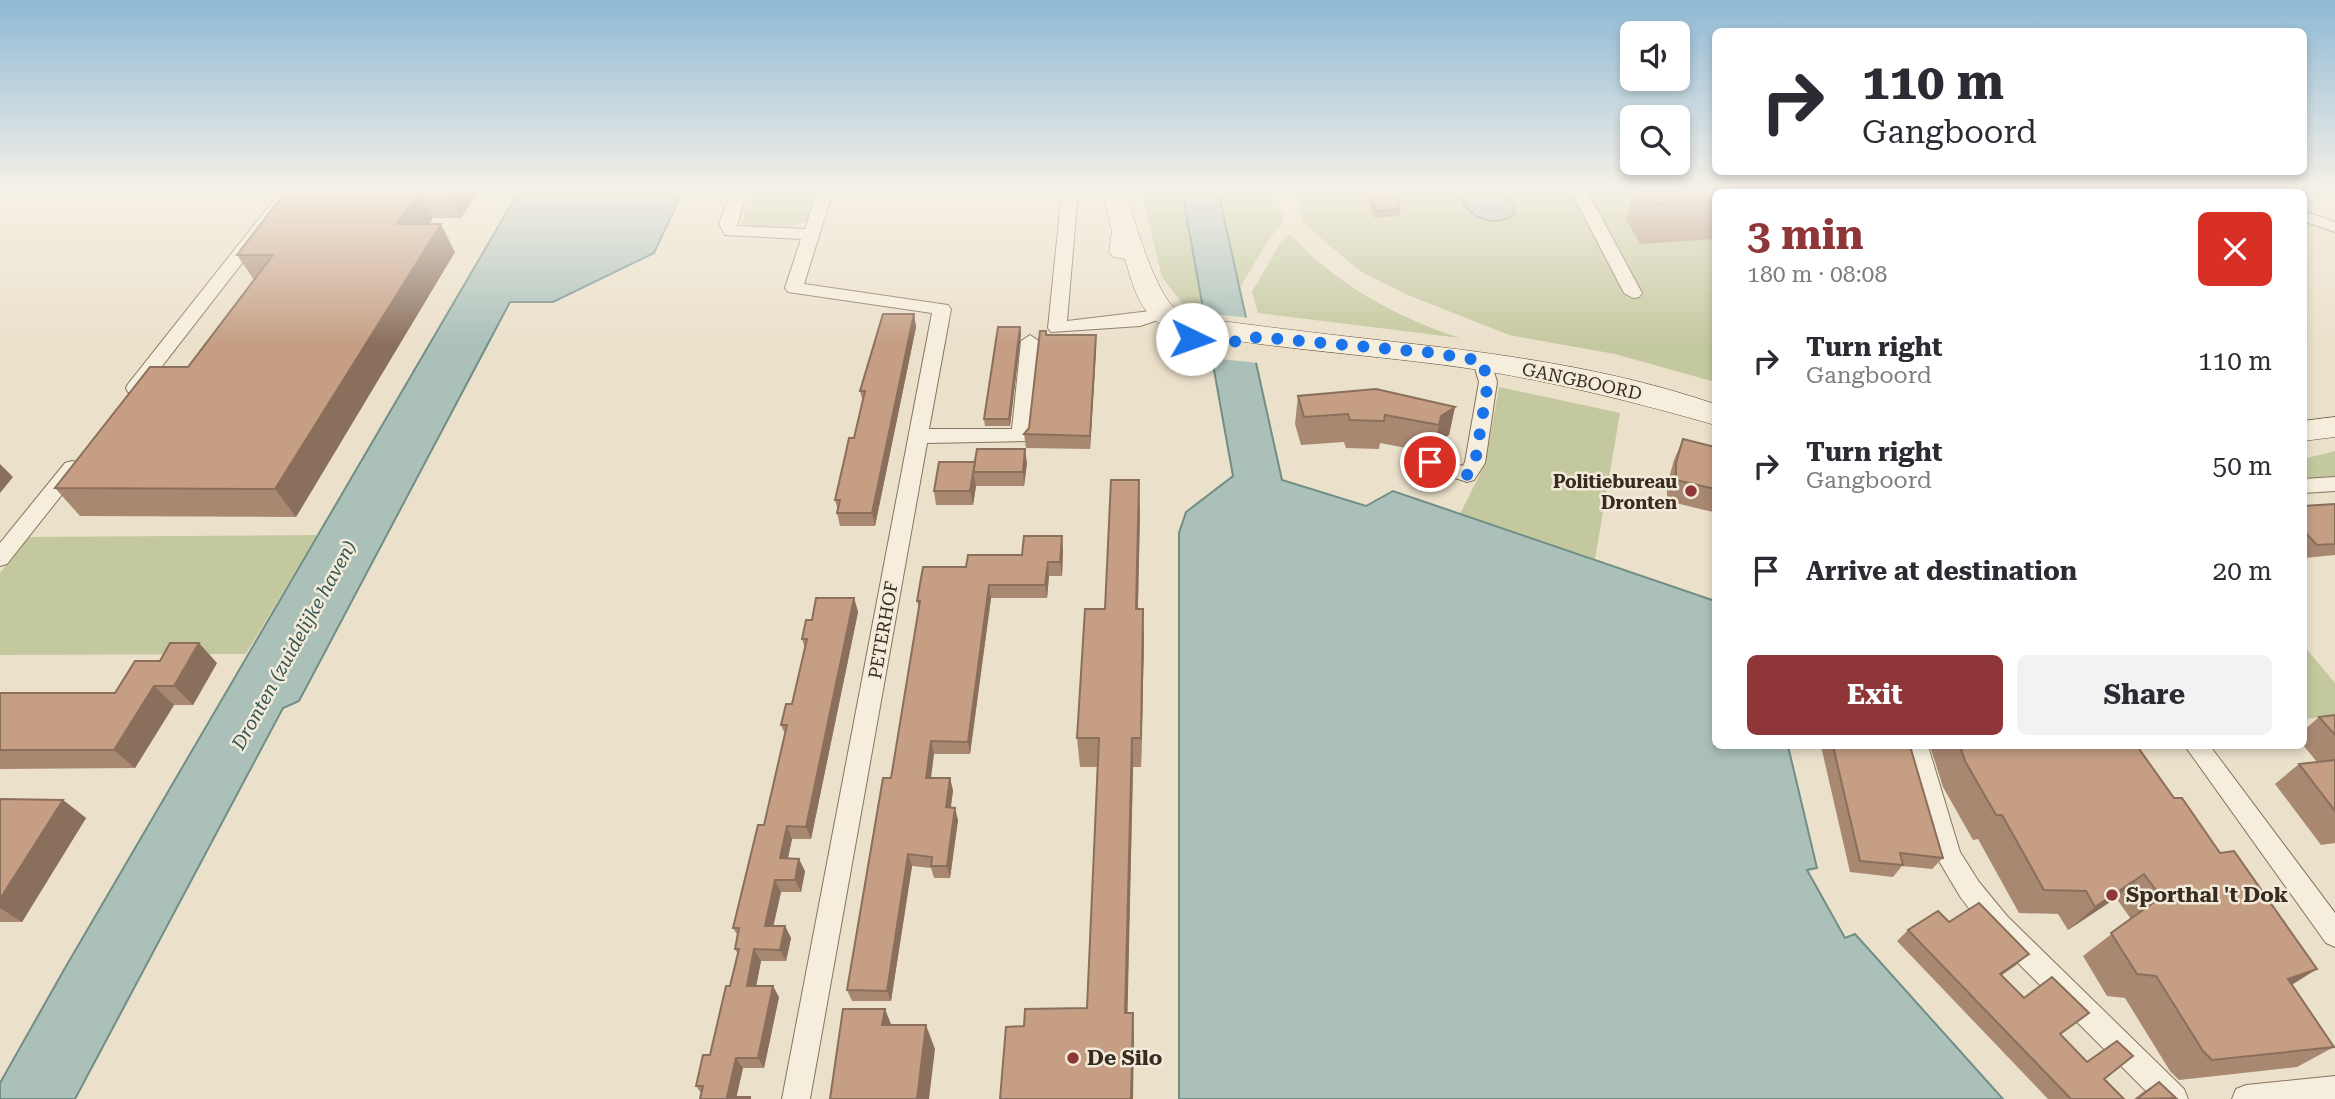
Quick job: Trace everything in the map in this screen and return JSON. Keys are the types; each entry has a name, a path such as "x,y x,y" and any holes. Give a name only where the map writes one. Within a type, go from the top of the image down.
{"main road":[{"path":"1123,242 1128,283 1151,317"},
{"name":"GANGBOORD","path":"1151,317 1154,332 1205,334 1244,342 1267,338 1435,353 1538,370 1681,402 1712,414"},
{"name":"GANGBOORD","path":"1681,402 1712,404"},
{"path":"2307,430 2335,427"},
{"path":"2307,438 2335,439"}],"street":[{"path":"119,408 249,242"},
{"name":"PETERHOF","path":"796,1099 942,309 794,288 808,242"},
{"path":"1065,242 1057,328 1151,317"},
{"path":"1606,242 1633,293"},
{"path":"919,436 1021,436 1030,341"},
{"path":"1430,462 1467,475 1475,463 1488,382 1482,361"},
{"path":"0,558 84,452"},
{"path":"2307,486 2335,484"},
{"path":"1917,749 1948,856 1970,890 1998,925 2174,1099"},
{"path":"2199,749 2335,934"},
{"path":"2246,1099 2335,1090"}],"green space":[{"path":"1154,242 1192,242 1206,313 1184,306 1162,277"},
{"path":"1230,242 1267,242 1240,287"},
{"path":"1298,242 1327,268 1368,297 1413,320 1460,338 1258,313 1252,292 1280,243"},
{"path":"1712,242 1712,381 1615,354 1509,335 1408,295 1363,273 1326,243"},
{"path":"1499,387 1620,413 1595,559 1460,514 1485,464"},
{"path":"2335,451 2335,476 2307,479 2307,458"},
{"path":"317,535 246,654 0,655 0,573 28,537"},
{"path":"2307,650 2335,683 2335,716 2307,719"}],"water":[{"name":"Dronten (zuidelijke haven)","path":"489,242 659,242 654,253 553,302 510,302 299,701 283,708 75,1099 0,1099 0,1083"},
{"path":"1191,242 1229,242 1282,480 1366,506 1393,491 1712,600 1712,749 1789,749 1817,868 1807,870 1845,938 1855,934 2003,1099 1179,1099 1179,533 1186,512 1233,476"}],"pier":[{"path":"1202,313 1251,318 1259,363 1210,358"}],"building":[{"path":"247,242 430,242 275,489 55,488 150,367 188,367 273,255 237,255"},
{"path":"883,314 914,314 872,513 837,513 840,500 835,500 849,438 854,438 865,391 860,391"},
{"path":"998,327 1020,327 1009,419 984,419"},
{"path":"1040,331 1046,331 1046,335 1096,335 1090,436 1024,434 1029,428"},
{"path":"1376,389 1455,407 1441,416 1439,425 1385,415 1384,421 1350,420 1348,414 1304,417 1298,396"},
{"path":"1683,439 1712,446 1712,488 1676,480 1676,463"},
{"path":"977,449 1025,449 1023,472 973,472"},
{"path":"939,462 975,462 970,491 934,491"},
{"path":"1111,480 1139,480 1136,609 1143,609 1141,738 1132,738 1125,1013 1133,1013 1131,1099 1000,1099 1006,1027 1024,1026 1025,1009 1087,1008 1099,738 1077,738 1085,609 1105,609"},
{"path":"2335,504 2335,544 2317,545 2307,534 2307,506"},
{"path":"1024,536 1062,536 1060,562 1048,562 1045,585 989,585 968,742 931,741 926,778 950,778 946,807 955,808 947,866 931,866 932,857 908,854 887,991 847,990 883,778 891,778 920,601 917,601 923,567 966,567 968,555 1022,555"},
{"path":"816,598 854,598 806,827 787,826 780,858 799,859 795,880 775,880 765,926 785,926 780,950 754,949 747,986 773,986 758,1058 736,1058 727,1097 750,1099 700,1099 703,1086 696,1086 703,1055 710,1055 726,986 730,986 739,949 735,949 739,928 733,928 758,825 764,825 787,725 781,725 786,704 792,704 807,639 802,639 806,620 812,620"},
{"path":"170,643 199,643 174,686 154,686 114,750 0,750 0,693 115,693 135,661 160,661"},
{"path":"2335,715 2335,735 2319,717"},
{"path":"1834,749 1911,749 1943,858 1900,853 1903,865 1860,861"},
{"name":"Sporthal 't Dok","path":"1961,749 2139,749 2174,798 2182,798 2220,853 2234,851 2317,969 2288,979 2334,1047 2212,1060 2203,1051 2156,976 2137,974 2111,933 2161,897 2144,874 2095,907 2086,891 2044,890 2002,815 1996,815"},
{"path":"2335,760 2335,811 2299,764"},
{"path":"0,799 63,800 0,899"},
{"path":"1979,903 2029,954 2000,974 2024,998 2052,977 2089,1013 2060,1034 2087,1062 2117,1041 2133,1056 2104,1079 2124,1099 2071,1099 1908,930 1938,911 1949,922"},
{"path":"843,1009 885,1009 882,1025 926,1025 917,1099 830,1099"},
{"path":"2159,1082 2176,1098 2137,1099"}],"place":[{"name":"Politiebureau Dronten","path":"1691,491"},
{"name":"Sporthal 't Dok","path":"2112,895"},
{"name":"De Silo","path":"1073,1058"}],"route":[{"path":"1192,339 1244,342 1257,337 1435,353 1482,361 1488,382 1475,463 1467,475 1430,462"}]}
